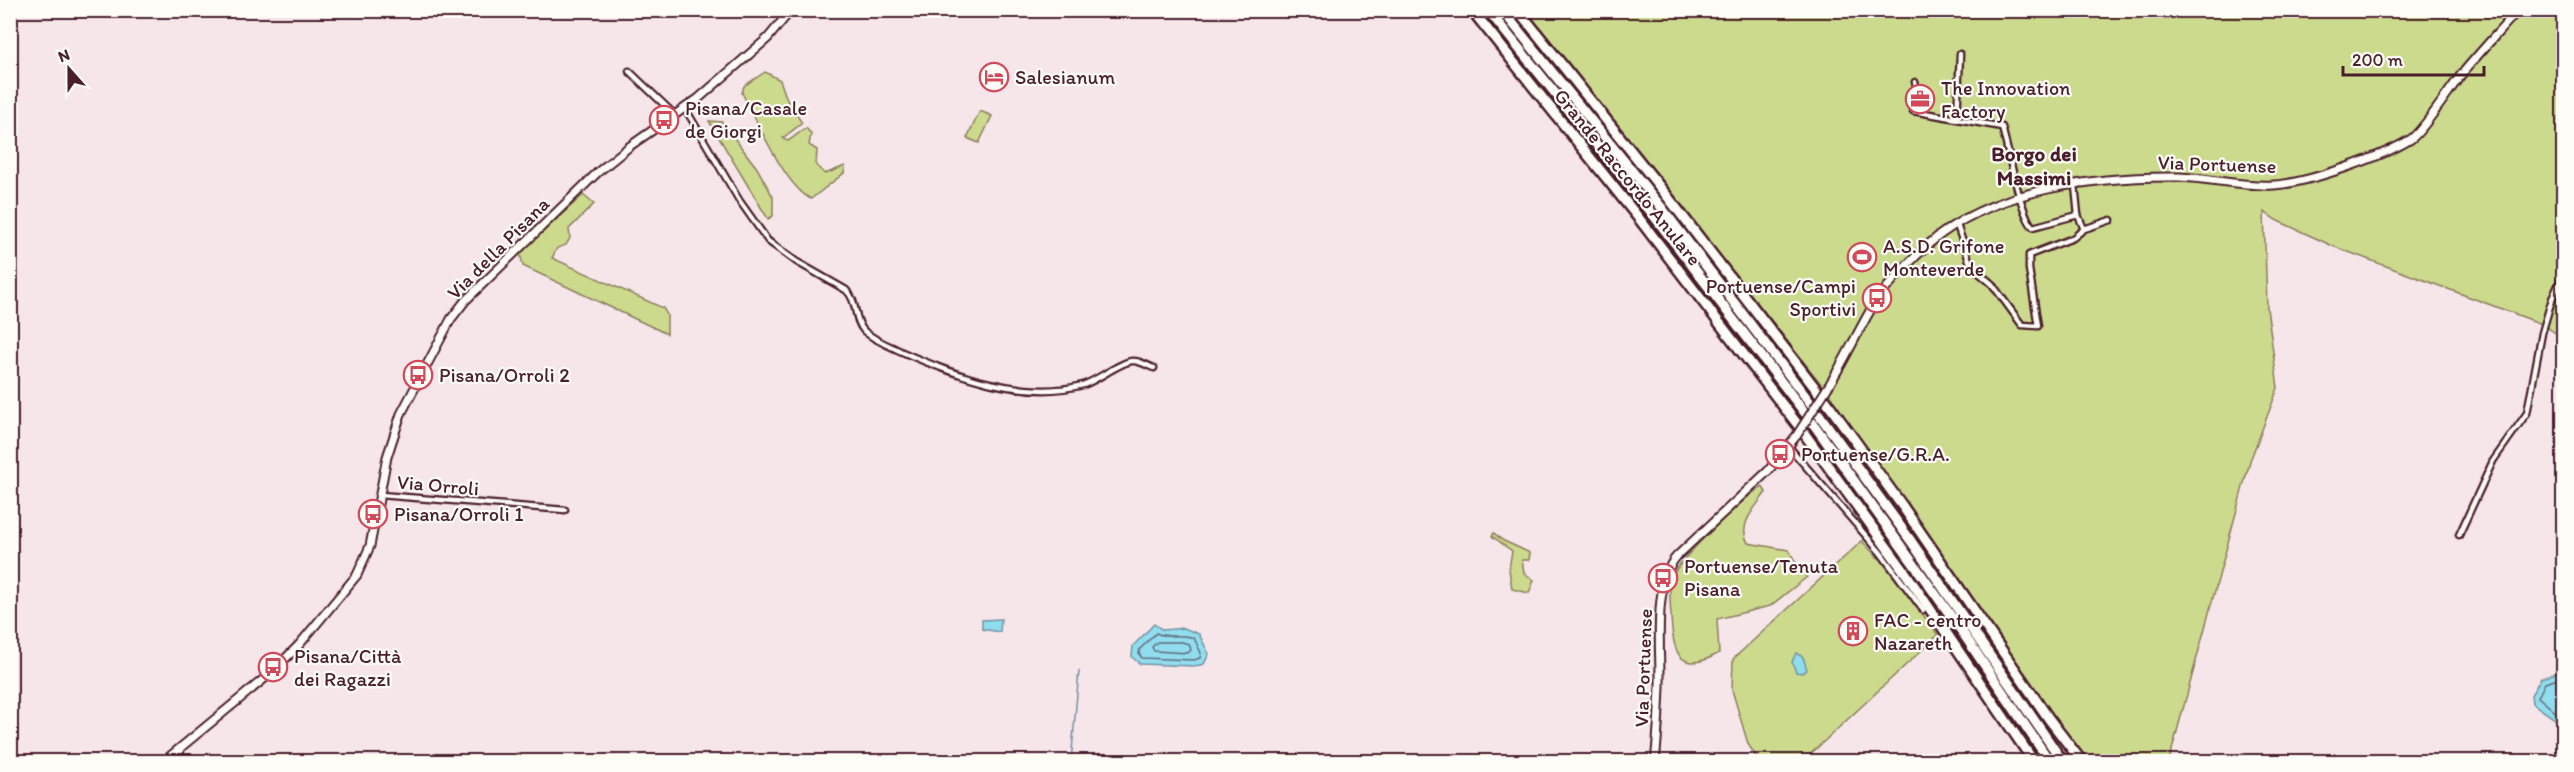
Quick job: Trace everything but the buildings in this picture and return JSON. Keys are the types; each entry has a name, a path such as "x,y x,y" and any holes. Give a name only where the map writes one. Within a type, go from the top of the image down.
{"highway":[{"name":"Grande Raccordo Anulare","path":"1472,10 1641,221 1800,431 1906,575 2034,762"},
{"name":"Grande Raccordo Anulare","path":"1488,10 1651,212 1805,413"},
{"name":"Grande Raccordo Anulare","path":"1502,10 1658,203 1812,405"},
{"name":"Grande Raccordo Anulare","path":"1518,10 1823,392"},
{"path":"1826,401 2049,719 2082,762"},
{"path":"1818,413 1911,541 2063,762"},
{"path":"1812,422 1956,623 2050,762"}],"main road":[{"name":"Via della Pisana","path":"163,762 271,673 296,649 346,589 367,555 387,457 405,404 451,319 461,305 607,165 685,108 768,38 791,10"},
{"name":"Via Portuense","path":"1655,762 1662,595 1670,566 1678,555 1768,471 1789,447 1872,309 1930,243 1957,225 1998,203 2020,195 2075,185 2179,177 2255,186 2276,185 2311,177 2391,149 2414,136 2462,74 2518,10"}],"street":[{"path":"1957,119 1960,54"},
{"path":"629,71 675,115"},
{"path":"1915,82 1917,89 1913,111 2002,127 2020,195 2029,223 2033,227 2078,215"},
{"path":"685,108 764,236 782,252 846,290 853,299 862,327 873,337 945,369 978,379 1022,387 1059,388 1083,385 1131,361 1154,368"},
{"path":"2075,185 2078,215 2084,230"},
{"path":"1957,225 1971,266 1992,284 2022,325 2031,327 2038,326 2029,269 2030,255 2111,220"},
{"path":"2459,535 2493,461 2527,413 2542,333 2552,299 2564,272"},
{"path":"1789,447 1880,552 1923,610"},
{"name":"Via Orroli","path":"380,495 565,510"},
{"path":"179,762 181,749"}],"green space":[{"path":"1524,11 2563,11 2563,338 2542,324 2335,247 2276,220 2264,212 2267,308 2278,388 2250,461 2169,761 2088,761 2070,741 1829,394"},
{"path":"765,72 780,80 787,100 802,123 783,138 788,141 806,128 811,134 809,145 817,150 816,165 825,174 845,166 844,173 811,199 791,181 742,93 744,86"},
{"path":"980,111 992,116 979,143 967,138"},
{"path":"709,121 722,122 757,168 773,197 773,216 768,219"},
{"path":"583,195 594,204 569,229 570,238 566,245 557,248 552,258 663,308 667,315 667,334 523,266 520,253"},
{"path":"1762,486 1766,492 1746,522 1745,536 1748,543 1789,550 1799,569 1807,577 1770,606 1717,619 1719,653 1705,660 1686,661 1680,656 1673,639 1670,601 1672,577 1686,557 1727,516"},
{"path":"1494,533 1502,540 1530,553 1529,560 1522,560 1524,573 1534,580 1529,593 1512,589 1509,569 1512,551 1492,536"},
{"path":"1862,541 1878,558 1880,556 1938,635 1803,761 1759,761 1748,744 1732,690 1733,659"}],"water":[{"path":"1001,619 1000,632 982,629 982,620"},
{"path":"1154,624 1163,630 1184,628 1199,634 1209,654 1204,664 1195,666 1140,664 1132,657 1133,646"},
{"path":"1796,653 1803,657 1807,670 1802,673 1796,672 1792,662"},
{"path":"2564,672 2563,742 2556,720 2532,703 2531,695 2541,678"}],"waterway":[{"path":"1071,762 1079,671"}],"place":[{"name":"Salesianum","path":"994,77"},
{"name":"The Innovation Factory","path":"1920,99"},
{"name":"Pisana/Casale de Giorgi","path":"664,120"},
{"name":"A.S.D. Grifone Monteverde","path":"1862,257"},
{"name":"Portuense/Campi Sportivi","path":"1877,298"},
{"name":"Pisana/Orroli 2","path":"418,375"},
{"name":"Portuense/G.R.A.","path":"1780,454"},
{"name":"Pisana/Orroli 1","path":"373,514"},
{"name":"Portuense/Tenuta Pisana","path":"1663,578"},
{"name":"FAC - centro Nazareth","path":"1853,631"},
{"name":"Pisana/Città dei Ragazzi","path":"273,667"}],"district":[{"name":"Borgo dei Massimi","path":"2034,166"}]}
